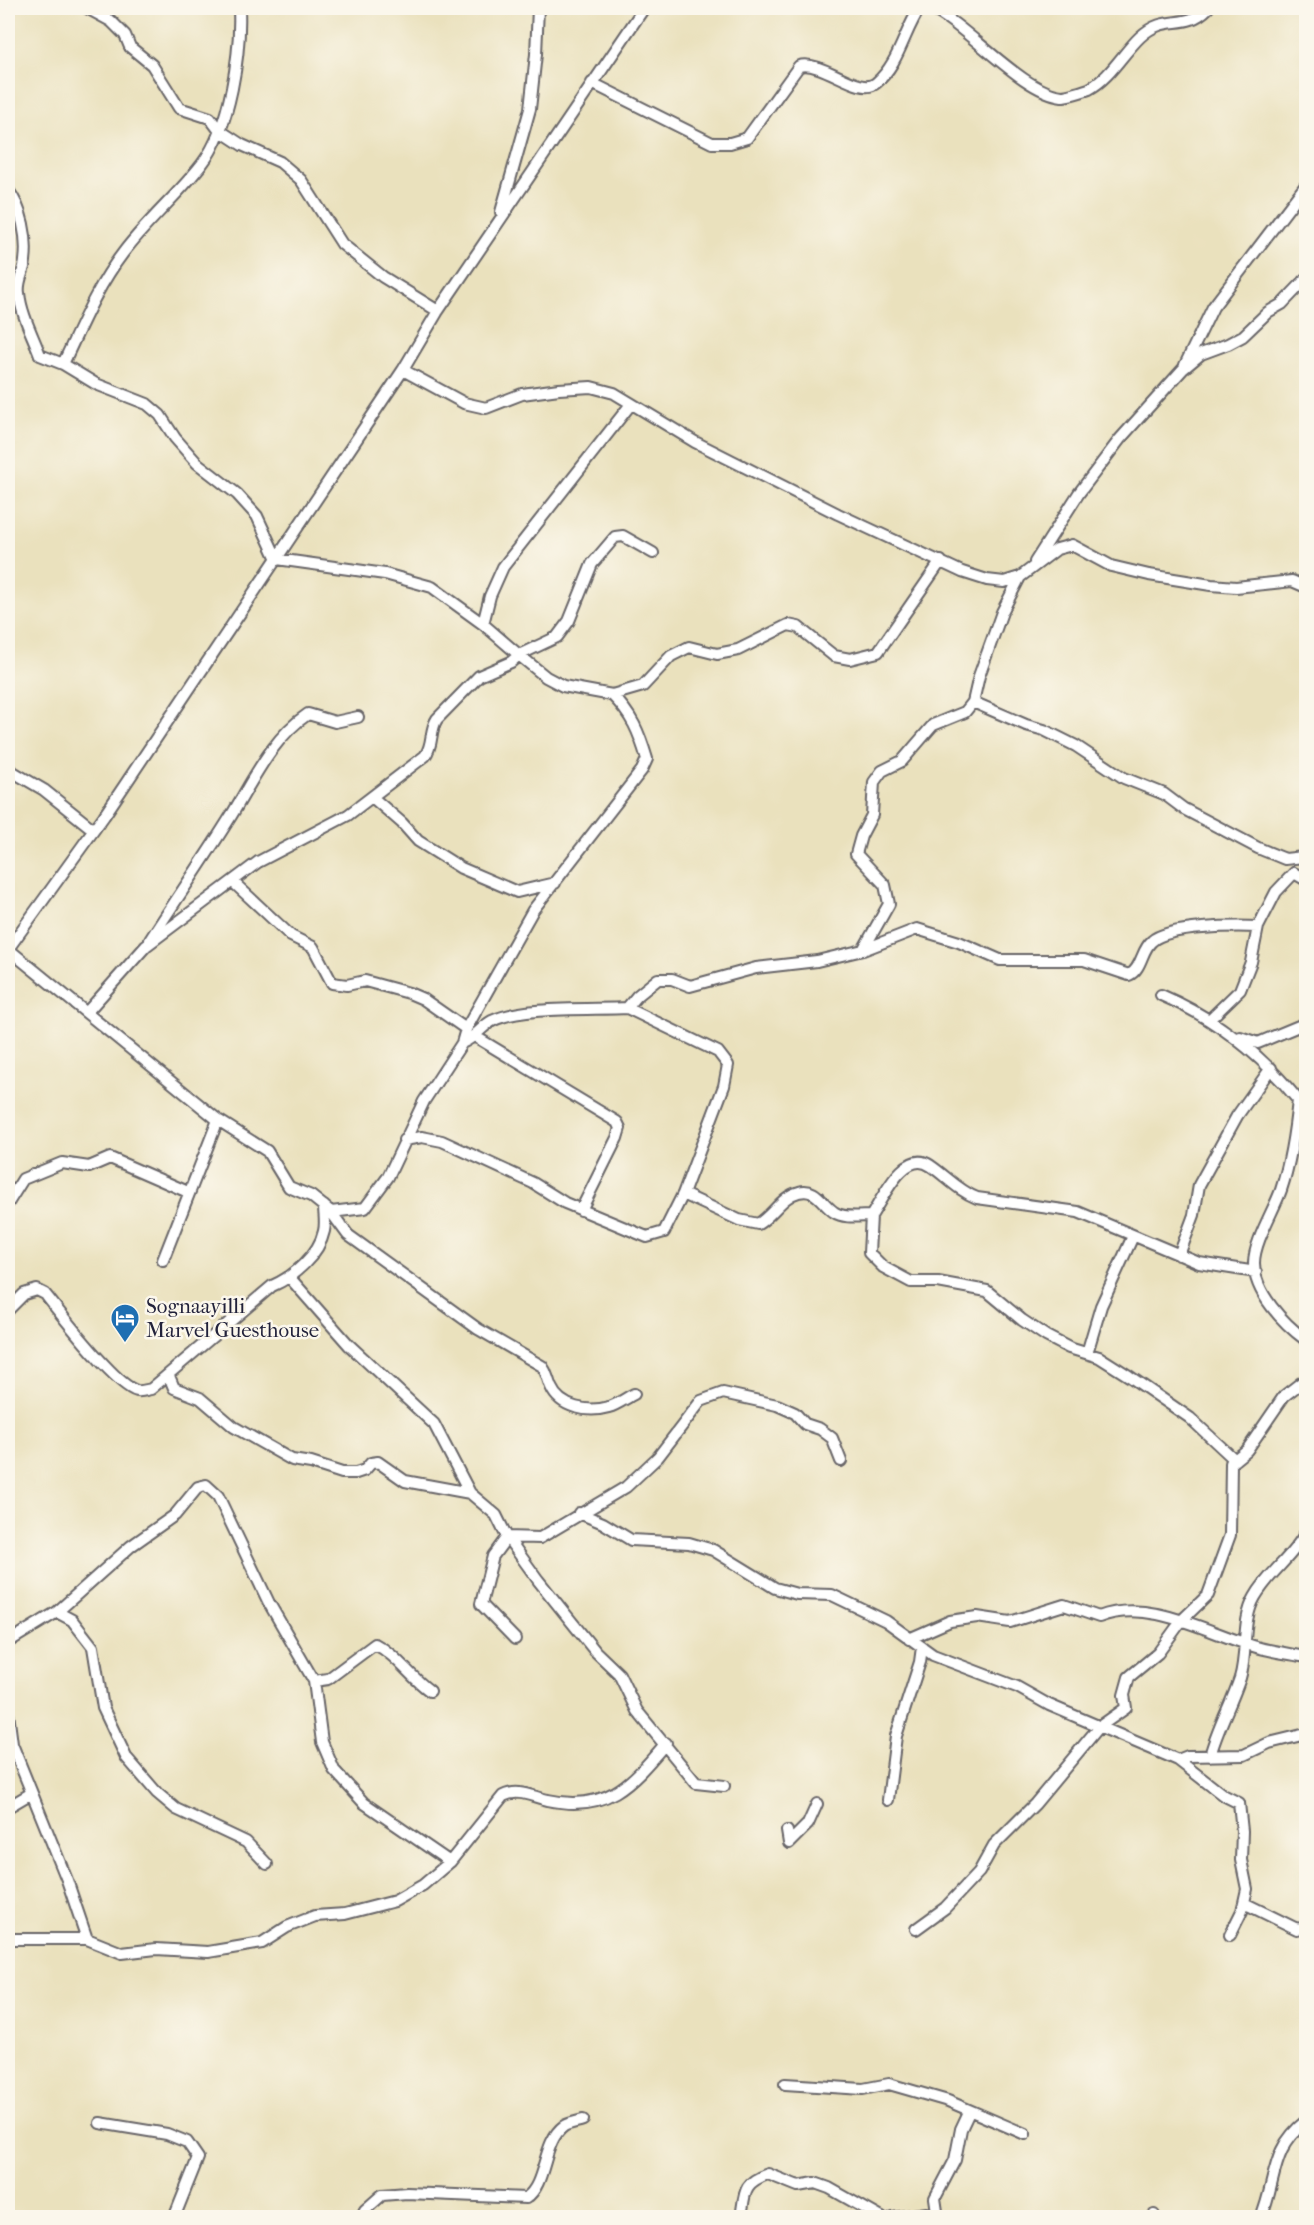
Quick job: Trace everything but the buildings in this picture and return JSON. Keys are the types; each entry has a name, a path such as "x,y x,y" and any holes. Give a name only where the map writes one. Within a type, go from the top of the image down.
{"street":[{"path":"87,8 111,21 125,35 130,47 152,65 179,108 210,118 219,130 242,145 280,162 301,180 342,244 383,278 438,311"},
{"path":"63,364 99,289 123,253 202,164 215,143 233,80 240,41 239,8"},
{"path":"499,221 530,110 538,8"},
{"path":"634,1394 608,1407 576,1408 561,1401 551,1387 548,1373 542,1366 478,1329 348,1235 328,1209 311,1196 289,1187 267,1151 218,1120 8,949 94,830 231,622 277,559 403,370 438,311 644,8"},
{"path":"592,83 712,143 730,143 747,138 799,66 814,64 861,86 873,86 882,78 896,56 920,8"},
{"path":"930,8 1029,83 1063,96 1089,88 1110,70 1140,37 1157,24 1190,21 1208,8"},
{"path":"1183,369 1213,307 1306,185"},
{"path":"8,190 18,204 23,233 25,262 18,284 19,296 40,355 63,364 96,384 147,405 160,415 174,438 197,463 237,494 257,516 277,559"},
{"path":"1032,567 1099,466 1183,369 1201,354 1243,336 1306,279"},
{"path":"403,370 464,403 486,408 522,394 591,387 614,393 695,442 941,561 987,580 1004,582 1020,577 1057,549 1072,545 1111,566 1149,575 1236,587 1292,581 1306,587"},
{"path":"483,624 490,596 503,567 631,404"},
{"path":"146,946 276,851 348,815 425,756 431,748 432,727 436,719 479,676 557,637 573,613 592,564 615,537 623,536 653,553"},
{"path":"277,559 385,574 432,587 483,624 546,677 562,686 612,695 643,686 670,656 689,647 717,654 738,650 788,625 798,627 834,657 850,659 878,652 941,561"},
{"path":"862,950 889,904 885,885 856,854 861,836 872,815 874,782 882,771 902,761 933,725 964,712 973,702 979,676 1002,612 1020,577"},
{"path":"328,1209 365,1208 388,1177 424,1101 462,1042 466,1029 533,910 642,770 647,759 630,713 612,695"},
{"path":"973,702 1026,725 1044,730 1076,746 1124,778 1164,794 1184,809 1258,848 1285,859 1305,856"},
{"path":"87,1012 146,946 232,815 257,771 292,724 308,714 335,722 358,717"},
{"path":"8,768 44,790 94,830"},
{"path":"372,797 402,823 418,841 461,868 518,892 555,883"},
{"path":"1210,1019 1240,990 1251,962 1258,927 1276,892 1294,873 1305,856"},
{"path":"1294,873 1306,880"},
{"path":"233,882 291,936 313,947 332,982 347,985 365,981 409,993 423,999 466,1029"},
{"path":"627,1008 637,996 658,979 672,979 690,986 756,968 817,962 862,950 917,929 959,942 1000,960 1084,960 1130,975 1137,971 1151,941 1163,934 1226,926 1258,927"},
{"path":"1161,995 1189,1007 1233,1035 1271,1068 1302,1101 1281,1190 1254,1262 1265,1296 1293,1331 1305,1342"},
{"path":"404,1140 422,1137 442,1141 533,1183 581,1210 647,1238 656,1236 669,1226 724,1086 728,1065 718,1052 627,1008 514,1015 492,1022 476,1037 462,1042"},
{"path":"1233,1035 1258,1042 1306,1023"},
{"path":"476,1037 617,1122 620,1128 616,1138 581,1210"},
{"path":"1179,1255 1194,1215 1199,1185 1237,1116 1271,1068"},
{"path":"163,1260 188,1191 218,1120"},
{"path":"8,1203 23,1179 62,1163 89,1167 110,1158 188,1191"},
{"path":"1236,1460 1190,1418 1129,1376 1087,1353 1046,1336 1022,1320 987,1291 938,1282 911,1282 883,1268 869,1253 871,1216 907,1165 917,1161 929,1164 965,1193 977,1198 1078,1212 1179,1255 1219,1268 1256,1272"},
{"path":"683,1194 739,1220 758,1224 769,1218 786,1199 800,1191 817,1194 835,1213 852,1217 871,1216"},
{"path":"8,1310 24,1294 37,1290 45,1294 90,1349 135,1390 151,1389 272,1286 290,1278 314,1252 324,1232 328,1209"},
{"path":"1087,1353 1101,1306 1133,1236"},
{"path":"290,1278 350,1345 434,1424 470,1493 496,1515 507,1537 595,1651 619,1674 637,1711 666,1743 696,1783 724,1786"},
{"path":"169,1376 174,1388 200,1398 234,1427 292,1460 311,1463 342,1473 356,1473 364,1470 371,1463 378,1462 405,1481 470,1493"},
{"path":"916,1929 945,1908 979,1872 994,1845 1035,1804 1099,1726 1126,1708 1124,1695 1129,1677 1158,1653 1182,1620 1208,1594 1230,1535 1231,1463 1247,1450 1284,1396 1306,1379"},
{"path":"507,1537 540,1538 626,1487 658,1457 701,1401 723,1393 777,1405 795,1413 805,1424 820,1429 831,1438 841,1461"},
{"path":"8,1642 57,1611 132,1546 176,1515 198,1487 206,1485 218,1496 269,1604 314,1681 322,1742 334,1770 364,1803 450,1862"},
{"path":"579,1514 603,1523 631,1540 689,1543 713,1550 775,1588 797,1594 832,1595 886,1621 909,1639 942,1659 1017,1687 1049,1705 1178,1760 1223,1795 1239,1803 1242,1831 1241,1860 1247,1889 1244,1903 1230,1935"},
{"path":"1210,1756 1241,1676 1244,1641 1254,1599 1265,1582 1299,1546 1306,1532"},
{"path":"507,1537 493,1556 481,1604 515,1639"},
{"path":"909,1639 950,1621 977,1617 1010,1622 1064,1605 1099,1617 1110,1613 1141,1611 1182,1620 1188,1625 1258,1647 1306,1657"},
{"path":"57,1611 72,1620 93,1647 103,1708 126,1757 157,1793 176,1809 246,1842 267,1864"},
{"path":"314,1681 328,1679 375,1644 386,1649 412,1678 430,1691"},
{"path":"888,1800 896,1736 920,1662 922,1647"},
{"path":"8,1713 12,1744 30,1794 67,1880 87,1939"},
{"path":"1178,1760 1188,1756 1244,1755 1269,1743 1306,1734"},
{"path":"8,1940 87,1939 122,1953 156,1948 208,1952 262,1942 287,1927 315,1916 345,1914 395,1901 423,1885 450,1862 503,1796 511,1792 527,1793 548,1800 572,1802 611,1796 633,1781 666,1743"},
{"path":"8,1807 30,1794"},
{"path":"787,1831 789,1843 808,1824 818,1804"},
{"path":"1244,1903 1297,1929 1306,1927"},
{"path":"785,2084 863,2089 889,2084 948,2101 969,2112 1025,2134"},
{"path":"893,2217 927,2213 936,2217 935,2198 955,2160 961,2129 969,2112"},
{"path":"361,2217 365,2210 382,2195 406,2193 526,2198 533,2193 549,2150 563,2127 583,2120"},
{"path":"1261,2217 1281,2148 1294,2130 1306,2121"},
{"path":"100,2123 167,2134 187,2142 198,2158 174,2217"},
{"path":"741,2217 745,2191 752,2180 768,2174 798,2186 815,2183 829,2188 882,2217"}],"place":[{"name":"Sognaayilli Marvel Guesthouse","path":"125,1344"}]}
